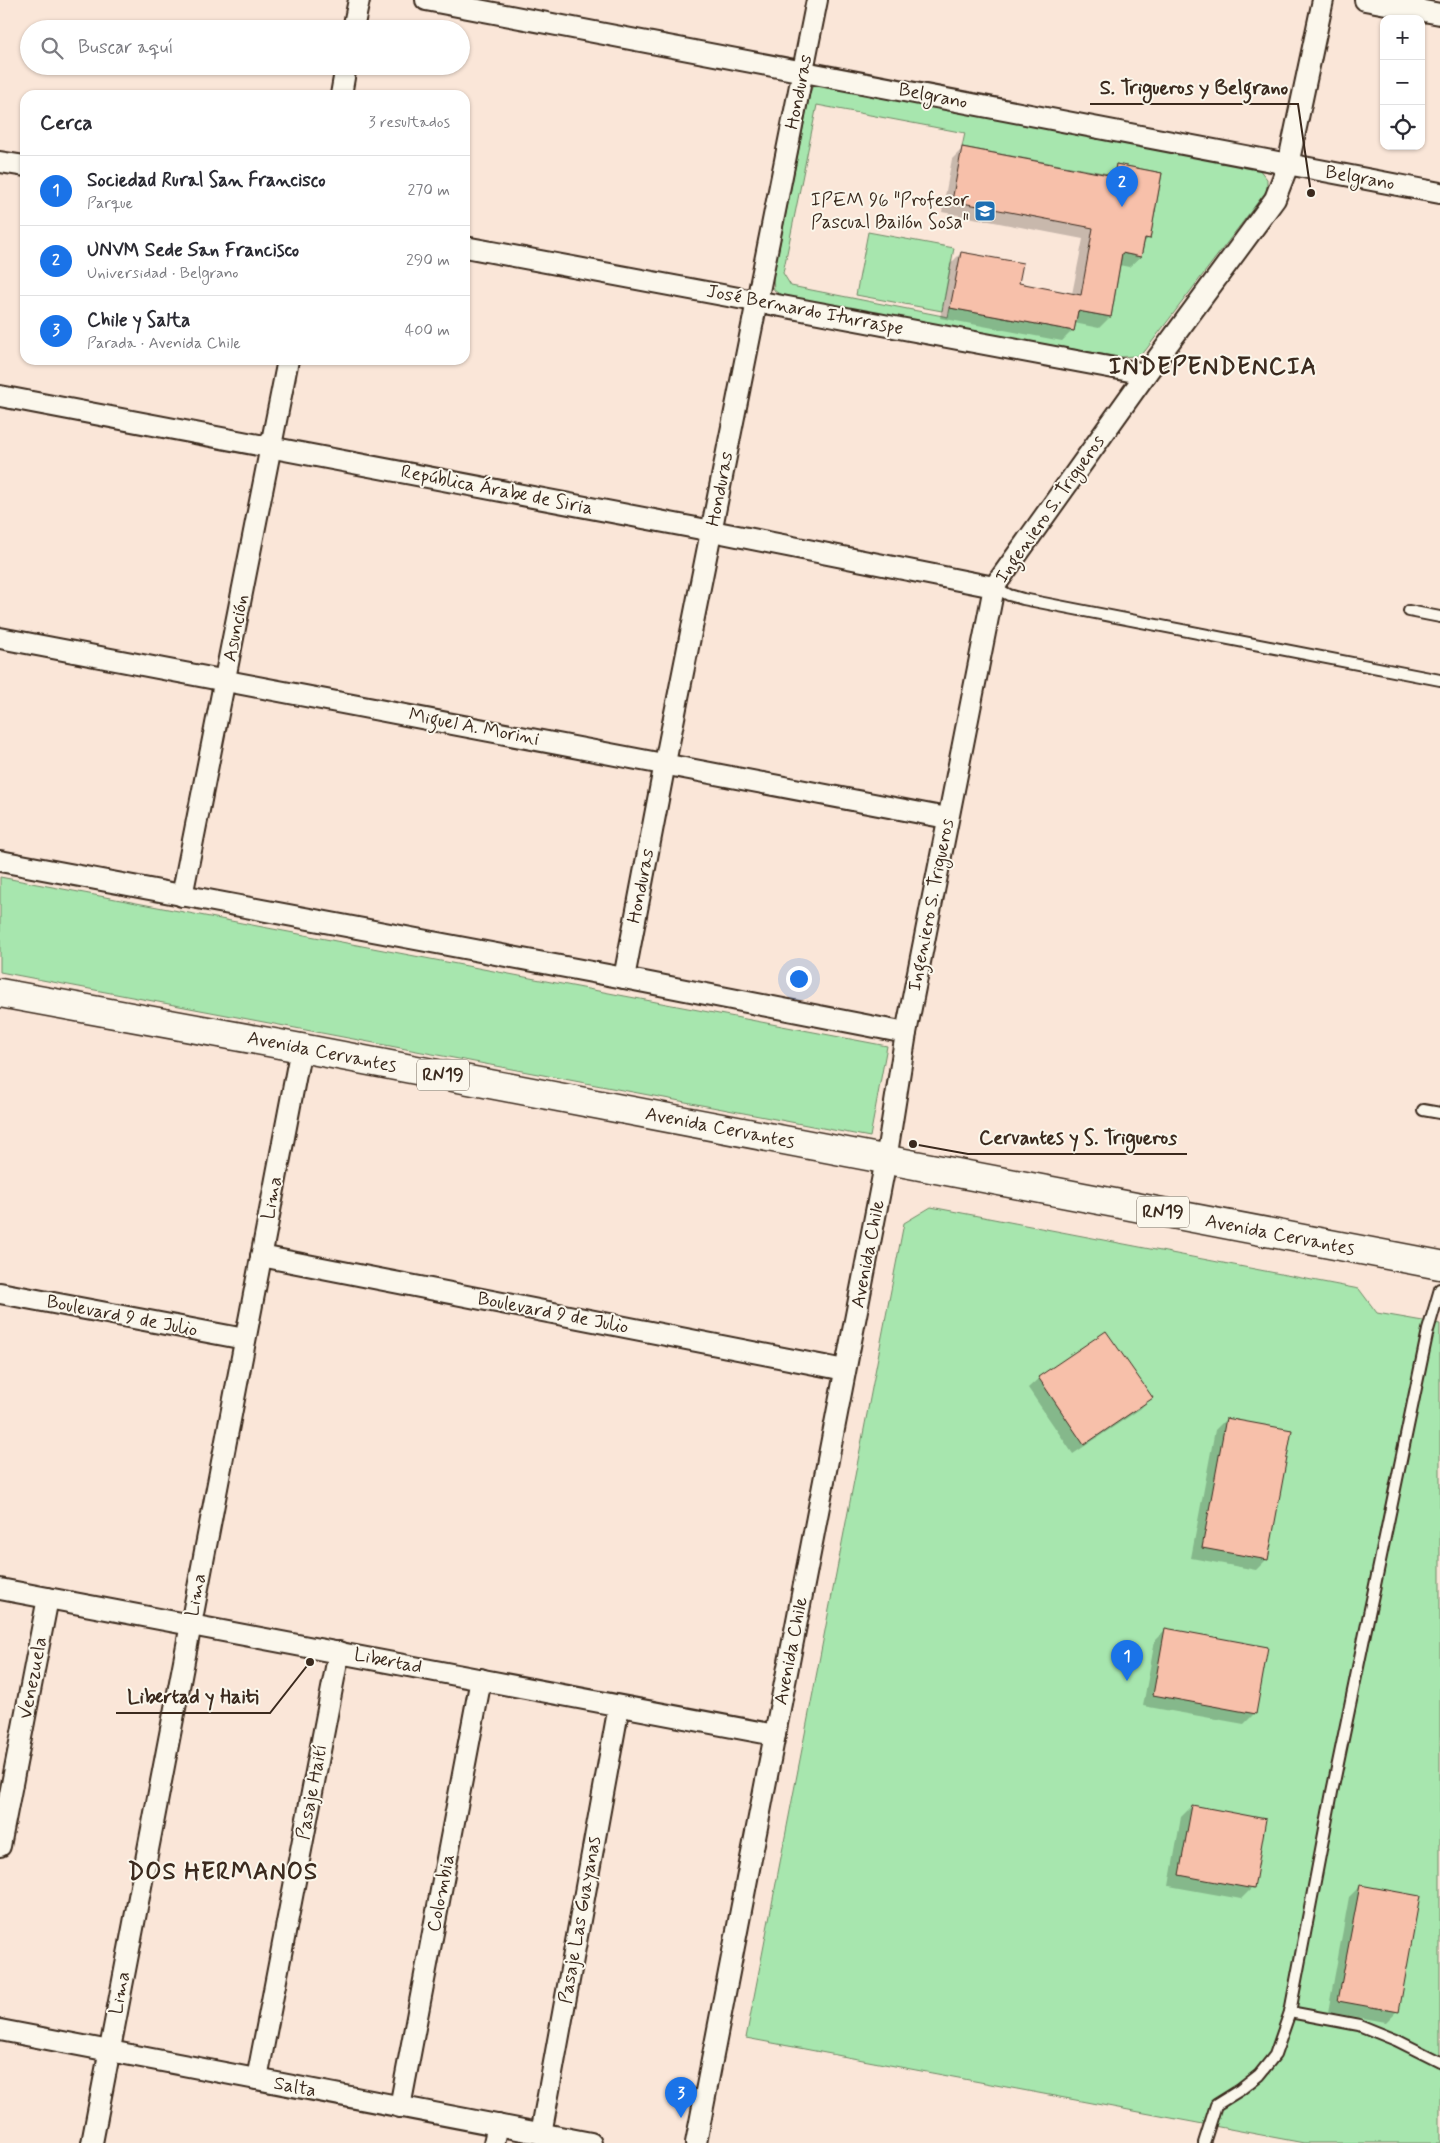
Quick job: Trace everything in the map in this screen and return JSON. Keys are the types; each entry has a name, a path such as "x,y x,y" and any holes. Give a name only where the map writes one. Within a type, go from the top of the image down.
{"main road":[{"name":"Avenida Cervantes","path":"0,992 1440,1265"}],"street":[{"path":"355,20 359,0"},
{"name":"Belgrano","path":"426,0 1440,193"},
{"name":"Honduras","path":"624,978 664,763 817,0"},
{"name":"Ingeniero S. Trigueros","path":"886,1160 906,1033 994,587 1146,374 1275,199 1288,165 1322,0"},
{"path":"1365,0 1440,14"},
{"path":"342,90 344,75"},
{"path":"0,162 20,165"},
{"name":"José Bernardo Iturraspe","path":"470,248 1146,374"},
{"name":"Asunción","path":"182,896 287,365"},
{"name":"República Árabe de Siria","path":"0,396 712,531 994,587"},
{"name":"Miguel A. Morini","path":"0,638 947,818"},
{"path":"0,861 906,1033"},
{"name":"Lima","path":"92,2143 108,2051 301,1048"},
{"name":"Avenida Chile","path":"696,2143 886,1160"},
{"name":"Boulevard 9 de Julio","path":"262,1256 845,1370"},
{"name":"Boulevard 9 de Julio","path":"0,1293 245,1339"},
{"name":"Libertad","path":"0,1589 775,1735"},
{"name":"Venezuela","path":"0,1846 48,1598"},
{"name":"Pasaje Haití","path":"257,2079 339,1652"},
{"name":"Colombia","path":"400,2107 481,1679"},
{"name":"Pasaje Las Guayanas","path":"541,2134 619,1706"},
{"name":"Salta","path":"0,2030 400,2107 496,2134 541,2134 591,2143"}],"lane":[{"path":"994,587 1009,595 1023,599 1440,680"},
{"path":"1409,611 1440,617"},
{"path":"1423,1110 1440,1113"},
{"path":"1204,2143 1216,2106 1259,2075 1275,2055 1290,2012 1346,1725 1428,1330 1440,1289"},
{"path":"1290,2012 1359,2025 1396,2040 1440,2062"}],"green space":[{"path":"818,83 1258,168 1267,179 1267,190 1145,351 1136,356 1119,357 786,299 774,290 773,278 813,85","holes":["817,105 965,133 962,147 1108,174 1105,192 1111,193 1116,164 1162,173 1150,238 1145,238 1141,257 1122,253 1111,317 1078,311 1074,331 950,308 948,317 791,286 783,273"]},
{"path":"868,232 954,248 942,311 856,295"},
{"path":"0,877 887,1046 870,1137 0,972"},
{"path":"931,1207 1359,1289 1377,1313 1440,1324 1440,2143 1304,2143 746,2038 904,1223"}],"building":[{"path":"962,147 1114,176 1116,164 1162,173 1150,239 1145,238 1141,257 1122,253 1111,317 1078,311 1074,331 950,308 961,252 1023,263 1019,283 1081,295 1093,228 952,201"},
{"path":"1106,1331 1153,1398 1084,1445 1038,1377"},
{"path":"1226,1418 1292,1430 1268,1560 1202,1548"},
{"path":"1165,1628 1268,1647 1256,1714 1153,1695"},
{"path":"1192,1805 1266,1819 1254,1889 1179,1875"},
{"path":"1360,1885 1420,1896 1399,2012 1338,2001"}],"place":[{"name":"S. Trigueros y Belgrano","path":"1311,193"},
{"name":"UNVM Sede San Francisco","path":"1122,207"},
{"name":"IPEM 96 \"Profesor Pascual Bailón Sosa\"","path":"985,211"},
{"name":"Cervantes y S. Trigueros","path":"913,1144"},
{"name":"Libertad y Haiti","path":"310,1662"},
{"name":"Sociedad Rural San Francisco","path":"1127,1681"},
{"name":"Chile y Salta","path":"681,2118"}],"district":[{"name":"INDEPENDENCIA","path":"1213,367"},
{"name":"DOS HERMANOS","path":"223,1872"}]}
